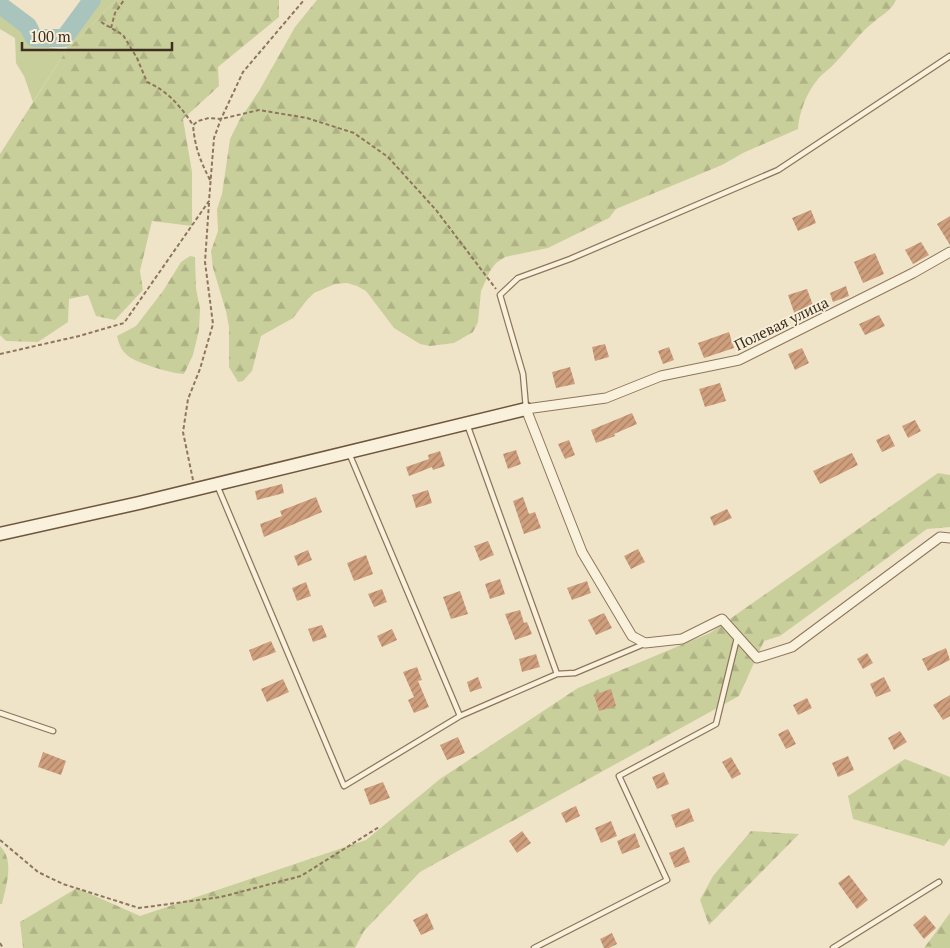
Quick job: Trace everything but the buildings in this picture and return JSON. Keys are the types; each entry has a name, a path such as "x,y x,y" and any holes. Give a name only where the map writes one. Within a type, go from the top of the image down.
{"street":[{"name":"Полевая улица","path":"526,409 606,398 661,376 739,360 897,282 950,252"},
{"path":"0,534 217,484 526,409 582,552 632,636 645,643 682,639 722,619 757,658 792,647 940,537 950,538"}],"lane":[{"path":"526,409 523,374 500,295 518,278 570,259 778,170 950,56"},
{"path":"467,423 557,674"},
{"path":"349,452 460,716"},
{"path":"217,484 344,786 460,716 557,674 575,673 645,643"},
{"path":"534,948 668,880 619,776 716,724 738,636"},
{"path":"0,713 53,731"},
{"path":"833,948 939,882"}],"path":[{"path":"111,28 115,13 124,0"},
{"path":"195,489 186,454 183,432 188,399 200,370 213,324 205,262 214,138 243,72 304,0"},
{"path":"100,22 123,35 137,58 147,82 168,93 185,113 193,125 199,159 210,180"},
{"path":"193,125 198,121 209,118 221,119 259,110 306,118 354,132 388,156 436,210 500,295"},
{"path":"0,354 79,336 124,323 210,201"},
{"path":"0,840 38,872 63,884 139,908 221,897 301,876 379,827"},
{"path":"0,943 3,948"}],"green space":[{"path":"81,0 116,0 66,51"},
{"path":"116,0 279,0 279,17 218,67 219,86 183,119 192,172 192,226 152,221 140,271 143,290 115,320 96,316 88,295 69,299 68,322 38,342 6,341 0,335 0,154 66,51"},
{"path":"317,0 896,0 889,10 869,26 814,84 802,109 798,129 743,153 722,165 616,209 609,218 548,248 505,257 496,263 490,271 481,291 478,322 473,332 454,343 430,346 420,344 394,328 366,291 347,283 335,284 314,293 293,318 261,336 252,371 243,381 238,382 229,367 229,327 213,268 211,251 218,231 217,209 222,194 230,139 295,27"},
{"path":"0,12 21,26 44,46 66,51 33,102 24,76 16,63 15,38 0,29"},
{"path":"190,256 195,257 196,288 200,309 199,330 193,355 184,374 155,368 132,359 122,349 117,336 136,326 163,291 181,262"},
{"path":"938,473 950,475 950,527 927,529 780,636 764,641 739,696 420,872 364,931 355,948 23,948 20,922 77,888 140,916 366,840 440,779 578,688 710,633"},
{"path":"905,759 950,777 950,838 944,846 853,819 848,796"},
{"path":"751,831 799,834 709,925 700,900 713,876"},
{"path":"0,846 5,852 8,866 7,882 2,904 0,904"},
{"path":"950,913 950,948 924,948"}],"waterway":[{"path":"0,5 28,26 34,38 64,38 92,0"}]}
